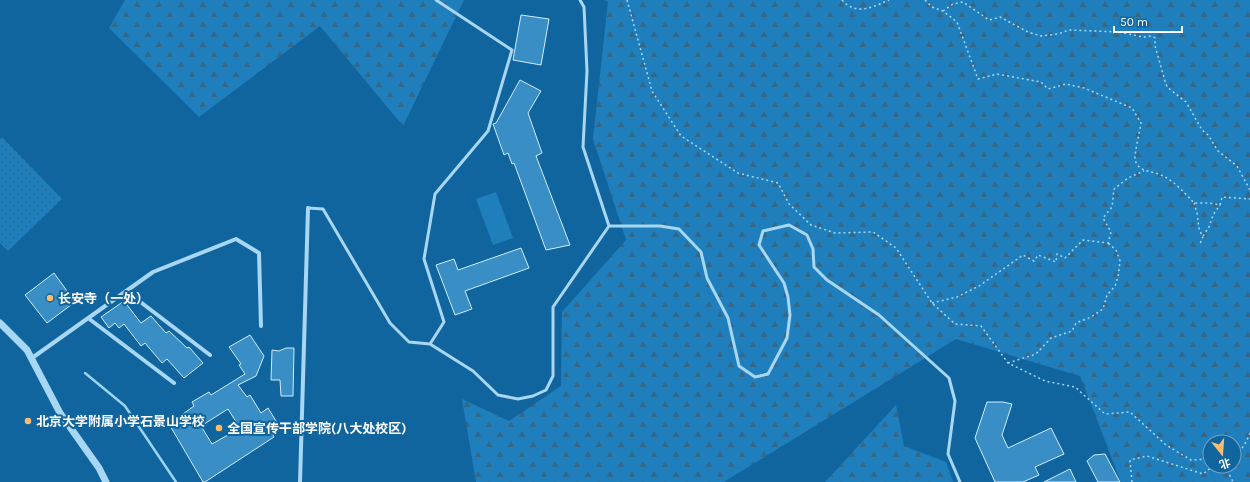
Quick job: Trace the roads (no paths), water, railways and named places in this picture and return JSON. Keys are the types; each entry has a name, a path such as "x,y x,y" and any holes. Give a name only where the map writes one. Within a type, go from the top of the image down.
{"street":[{"path":"300,482 308,208"},
{"path":"32,358 153,272 236,239 259,253 261,326"},
{"path":"126,291 210,355"},
{"path":"88,318 174,383"},
{"path":"0,323 27,350 60,412 99,468 106,482"}],"lane":[{"path":"430,344 444,322 424,259 435,194 488,132 512,50 436,0"},
{"path":"580,0 584,7 586,71 584,147 609,226"},
{"path":"308,208 324,209 390,323 409,342 430,344 473,371 498,395 518,399 533,396 546,390 554,376 553,307 609,226"},
{"path":"609,226 660,226 679,229 701,252 707,278 728,318 739,366 755,377 768,374 787,338 790,315 788,297 784,283 758,245 763,231 789,225 807,235 813,249 814,267 827,280 879,315 949,378 954,401 948,454 960,482"}],"waterway":[{"path":"85,373 125,406 176,482"}],"place":[{"name":"长安寺（一处）","path":"50,298"},
{"name":"北京大学附属小学石景山学校","path":"28,421"},
{"name":"全国宣传干部学院(八大处校区)","path":"219,428"}]}
